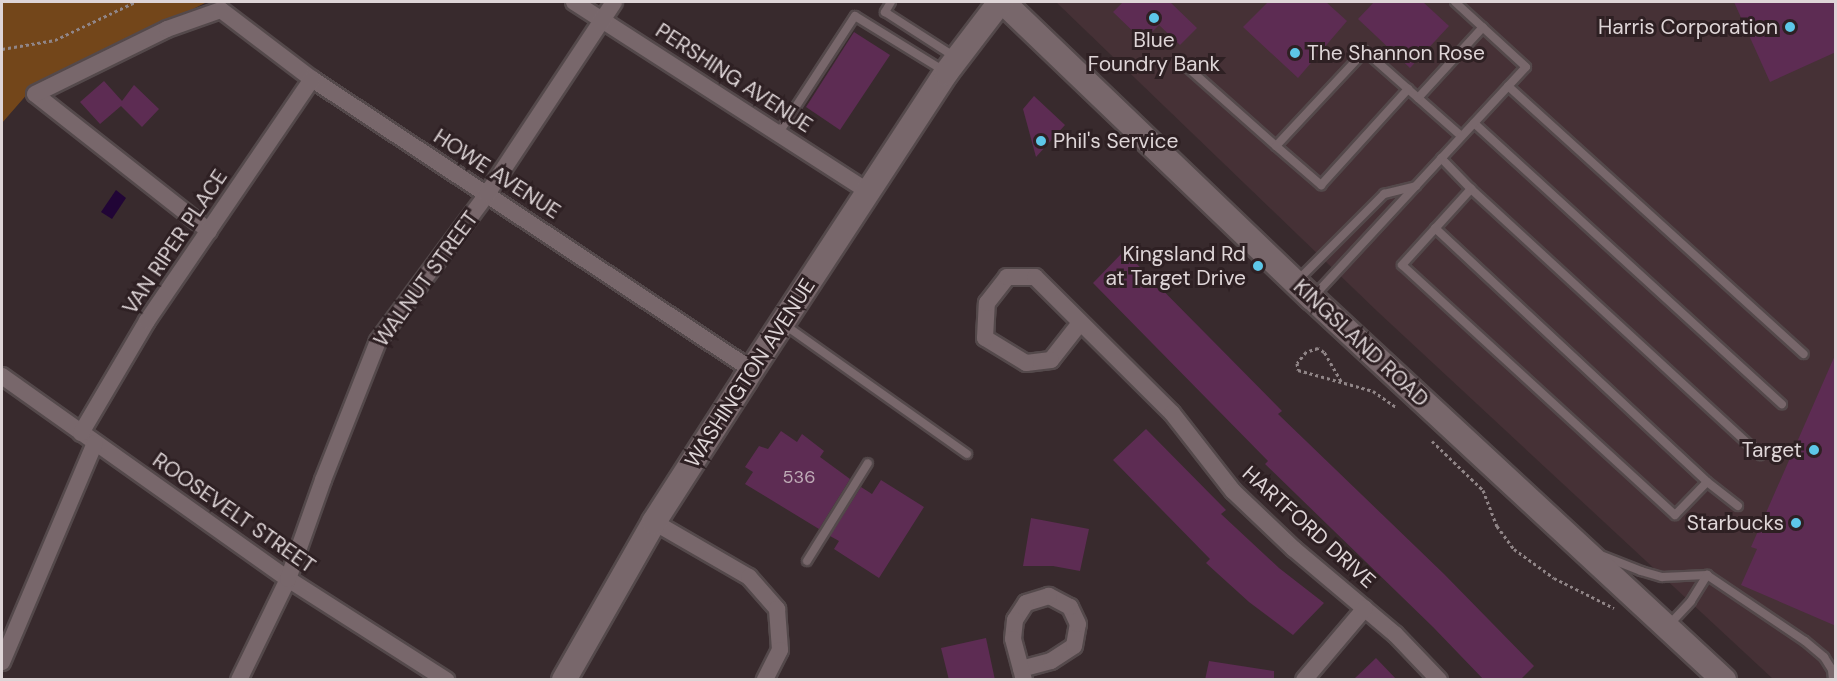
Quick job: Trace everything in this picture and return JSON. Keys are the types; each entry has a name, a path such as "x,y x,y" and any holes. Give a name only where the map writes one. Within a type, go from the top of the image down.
{"street":[{"name":"PERSHING AVENUE","path":"574,2 869,192"},
{"name":"WALNUT STREET","path":"240,680 288,579 323,480 378,341 488,194 614,2"},
{"path":"952,66 1002,2"},
{"name":"KINGSLAND ROAD","path":"1002,2 1304,290 1724,680"},
{"name":"HOWE AVENUE","path":"208,231 35,94 167,28 221,10 312,80 752,370"},
{"name":"WASHINGTON AVENUE","path":"564,680 654,522 952,66"},
{"name":"VAN RIPER PLACE","path":"2,662 88,438 147,321 312,80"},
{"path":"1008,277 1035,277 1080,323 1051,360 1026,363 985,338 987,303 1008,277"},
{"name":"HARTFORD DRIVE","path":"1080,323 1172,414 1233,490 1294,549 1395,634 1439,680"},
{"name":"ROOSEVELT STREET","path":"2,376 288,579 446,680"},
{"path":"654,522 749,577 777,609 780,650 765,680"},
{"path":"1049,597 1070,607 1078,624 1074,646 1051,662 1023,674 1013,639 1015,620 1026,603 1049,597"},
{"path":"1304,680 1365,608"}],"lane":[{"path":"891,2 885,12 909,28 952,66"},
{"path":"1304,290 1416,186 1526,67 1455,2"},
{"path":"897,20 903,11"},
{"path":"778,134 855,16 952,66"},
{"path":"909,28 914,18"},
{"path":"1418,98 1483,27"},
{"path":"1276,146 1365,51 1461,136"},
{"path":"1186,67 1321,184 1408,89"},
{"path":"1508,86 1804,354"},
{"path":"1474,123 1782,404"},
{"path":"1441,158 1471,189 1760,455"},
{"path":"1304,290 1384,194 1416,186"},
{"path":"1471,189 1402,264 1675,515 1707,482"},
{"path":"1435,228 1707,482 1738,506"},
{"path":"782,323 967,454"},
{"path":"807,561 868,463"},
{"path":"1581,546 1641,572 1662,577 1707,575 1805,641 1824,657 1832,670 1833,680"},
{"path":"1667,627 1691,601 1707,575"}],"path":[{"path":"2,49 55,40 135,2"},
{"path":"1341,381 1324,352 1318,348 1306,352 1297,363 1298,370 1373,391 1399,409"},
{"path":"1424,433 1483,490 1497,526 1514,549 1554,578 1619,613"}],"shaded area":[{"path":"2,2 207,2 29,92 2,123"},
{"path":"1056,2 1835,2 1835,679 1773,679 1378,312"},
{"path":"116,190 126,198 112,219 101,212"}],"building":[{"name":"Blue Foundry Bank","path":"1123,2 1170,2 1197,28 1180,45 1159,25 1143,41 1113,12"},
{"name":"The Shannon Rose","path":"1268,2 1326,2 1347,21 1298,78 1243,27"},
{"path":"1374,2 1423,2 1449,26 1410,68 1358,19"},
{"name":"Harris Corporation","path":"1734,2 1836,2 1836,52 1770,82"},
{"path":"854,32 890,55 840,130 806,107"},
{"path":"104,81 122,101 134,85 159,109 142,127 121,106 100,124 80,102"},
{"name":"Phil's Service","path":"1034,96 1065,125 1036,157 1023,109"},
{"path":"1124,251 1282,411 1278,414 1444,574 1534,666 1520,680 1484,680 1433,627 1265,464 1268,461 1093,283"},
{"name":"Target","path":"1836,353 1836,626 1741,585 1757,549 1751,547"},
{"path":"1146,429 1226,510 1221,514 1279,568 1324,603 1293,635 1249,602 1206,563 1210,559 1113,460"},
{"path":"781,431 797,442 802,434 824,451 820,457 850,479 819,529 745,484 753,472 745,467 759,446 768,449"},
{"path":"881,480 924,507 879,578 834,549 839,541 830,536 861,487 872,494"},
{"path":"1031,518 1089,529 1080,571 1053,566 1023,566"},
{"path":"986,638 995,680 949,680 941,648"},
{"path":"1376,658 1397,680 1353,680"},
{"path":"1209,661 1274,671 1274,680 1205,680"}],"place":[{"name":"Blue Foundry Bank","path":"1154,18"},
{"name":"Harris Corporation","path":"1790,27"},
{"name":"The Shannon Rose","path":"1295,53"},
{"name":"Phil's Service","path":"1041,141"},
{"name":"Kingsland Rd at Target Drive","path":"1258,266"},
{"name":"Target","path":"1814,450"},
{"name":"Starbucks","path":"1796,523"}]}
